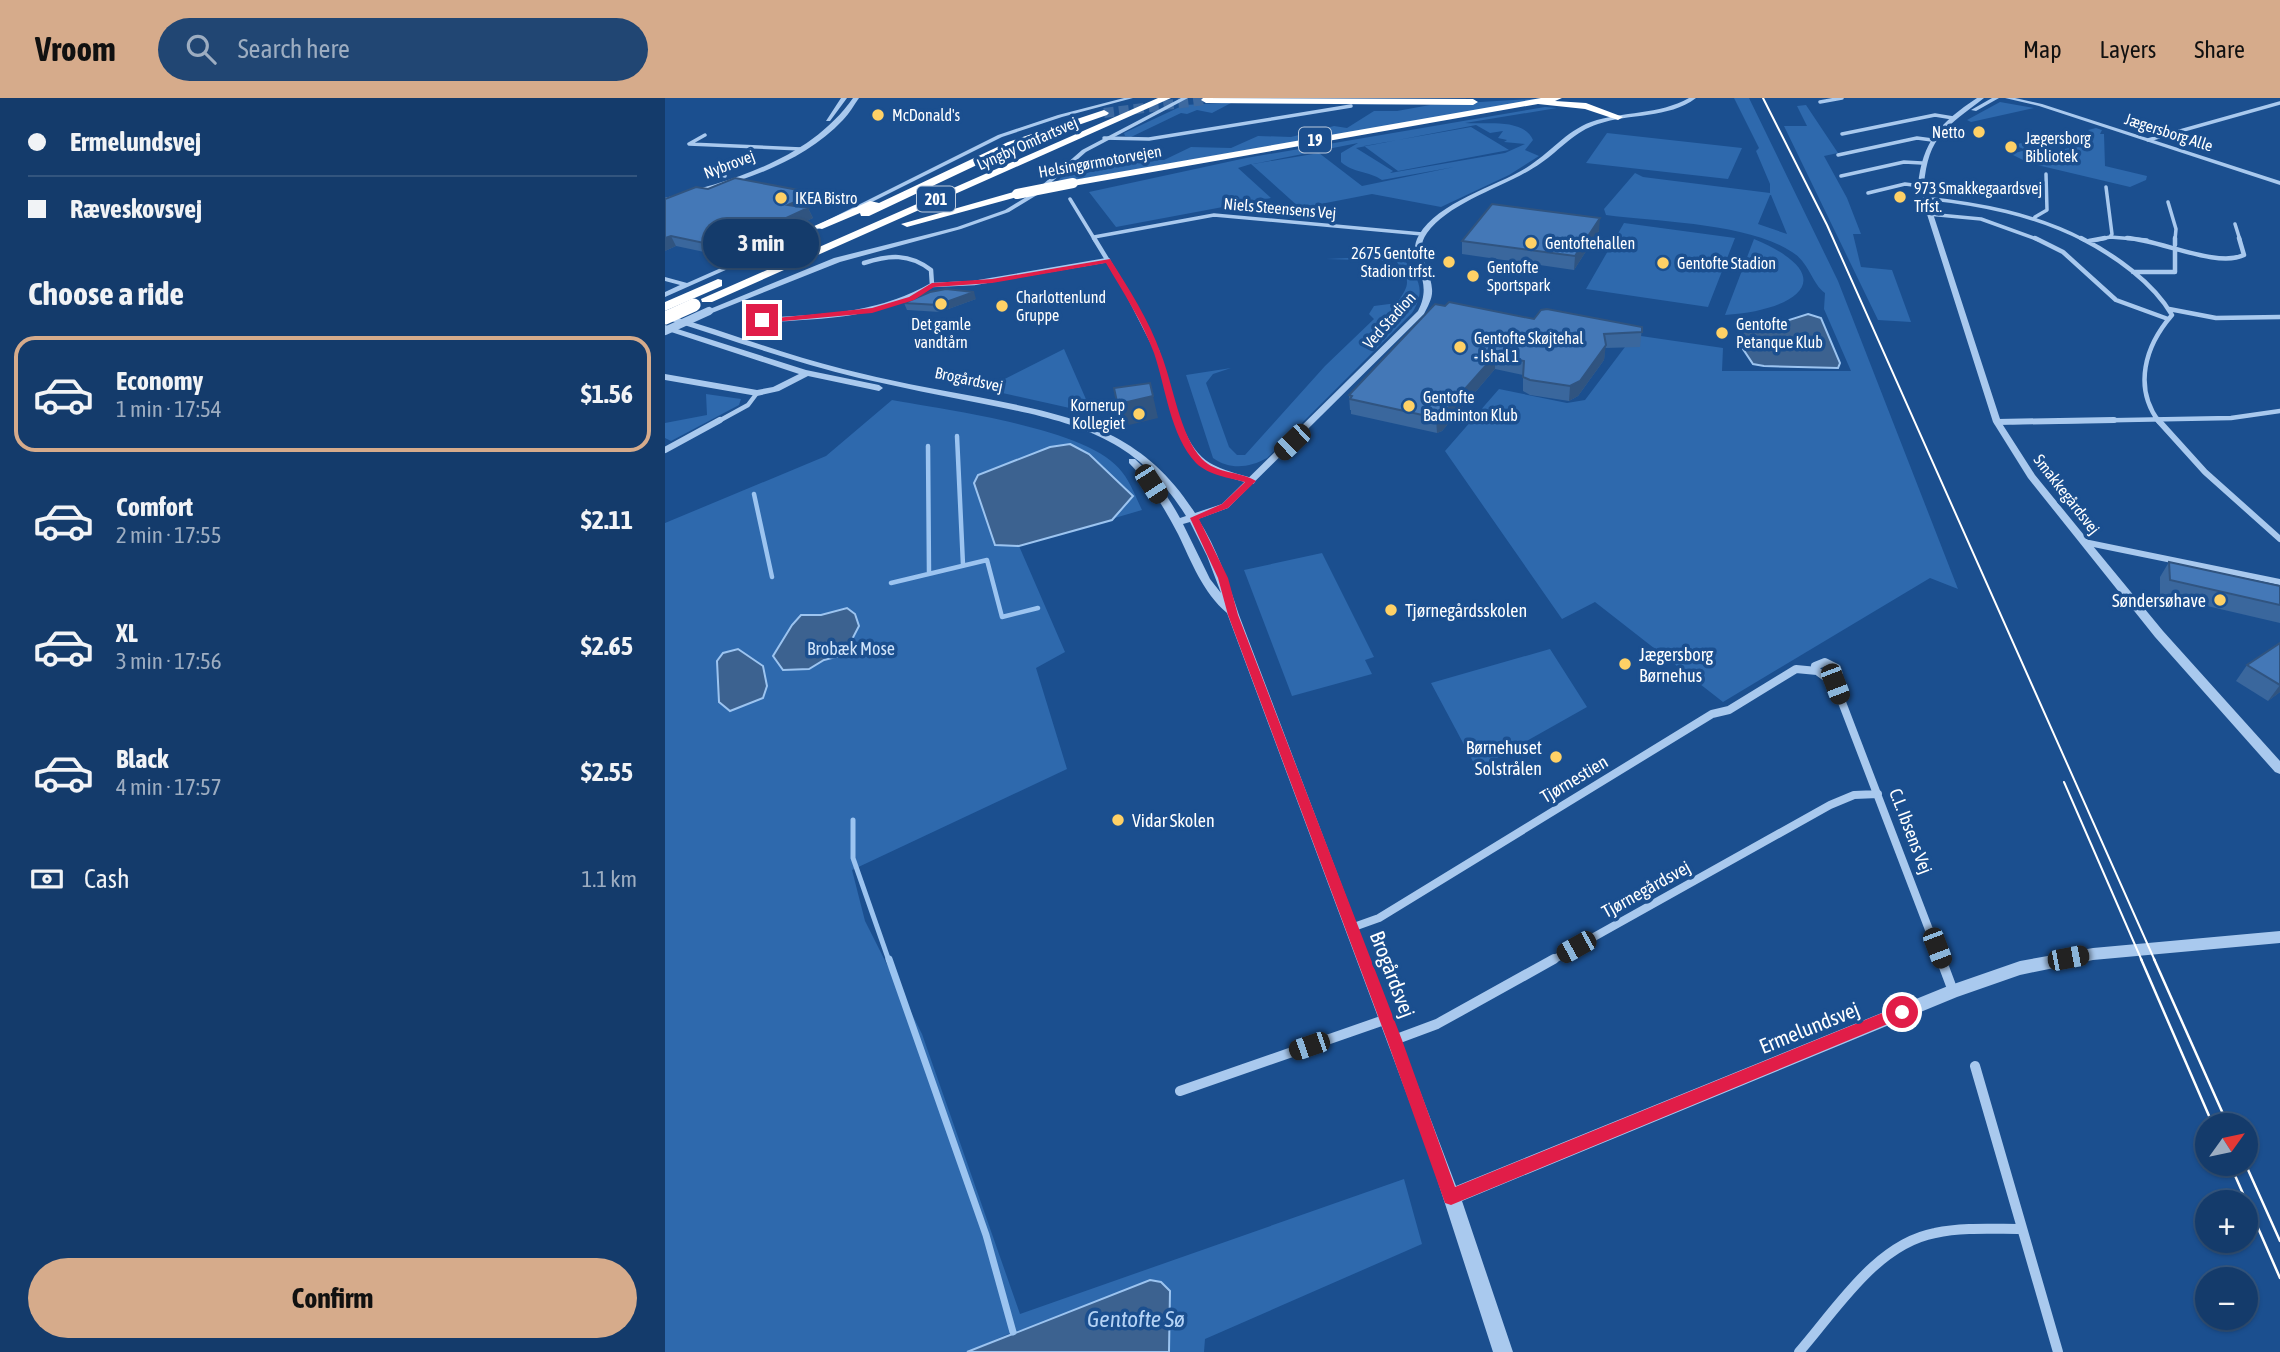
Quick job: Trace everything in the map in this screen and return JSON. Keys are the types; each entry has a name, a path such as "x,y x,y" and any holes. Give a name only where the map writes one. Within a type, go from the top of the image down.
{"highway":[{"path":"1087,128 1146,98"},
{"name":"Lyngby Omfartsvej","path":"784,254 1153,98"},
{"name":"Lyngby Omfartsvej","path":"703,305 884,221 1166,98"},
{"path":"884,221 897,219 1184,98"},
{"path":"1206,100 1414,103 1524,98"},
{"name":"Helsingørmotorvejen","path":"665,317 703,305 850,244 961,208 1017,194 1557,98"},
{"path":"1599,99 1601,106 1618,117"},
{"path":"1505,107 1566,103 1586,106 1618,117"},
{"path":"818,227 1051,126 1104,113"},
{"path":"665,299 680,300 784,254 1014,141"},
{"path":"807,270 897,231 961,208"}],"street":[{"path":"805,145 820,131 817,129 838,111 844,98"},
{"name":"Nybrovej","path":"665,197 736,178 773,162 805,145 838,122 856,98"},
{"path":"665,299 687,285 818,227 1000,136 1060,116 1130,98"},
{"path":"665,329 703,305 877,247 959,228 1007,211 1035,194 1069,162 1104,138 1184,98"},
{"path":"1422,234 1456,207 1510,181 1531,167 1573,133 1595,122 1676,106 1693,98"},
{"path":"1820,102 1842,98"},
{"name":"Smakkegårdsvej","path":"1981,98 1952,119 1932,141 1921,163 1921,186 1997,422 2031,476 2159,634 2280,769"},
{"name":"Smakkegårdsvej","path":"1842,134 1935,115 1952,119 1996,98"},
{"name":"Jægersborg Alle","path":"2008,98 2028,99 2280,177"},
{"name":"Jægersborg Alle","path":"2028,99 2280,183"},
{"path":"2148,140 2279,100"},
{"path":"1104,138 1149,139 1351,106"},
{"name":"Nybrovej","path":"705,135 689,144 788,148 805,145"},
{"path":"1838,155 1917,138 1932,141"},
{"path":"773,162 793,150 788,148"},
{"name":"Nybrovej","path":"665,197 725,176 788,148"},
{"name":"Nybrovej","path":"725,176 715,173 750,152"},
{"path":"1841,176 1904,162 1921,163"},
{"path":"2034,217 2047,210 2046,174"},
{"path":"725,176 736,178"},
{"path":"1868,193 1905,184 1921,186"},
{"path":"2106,187 2112,234 2110,237"},
{"path":"1924,198 1992,206 2034,217 2088,241 2133,272 2172,315 2151,343 2144,381 2146,398 2156,419 2204,470 2280,539"},
{"path":"1070,199 1136,306 1157,351 1187,445 1201,463 1215,471 1252,481"},
{"path":"2133,272 2175,272 2176,229 2168,202"},
{"path":"1928,214 1981,219 2023,232 2063,252 2116,300 2168,319"},
{"name":"Niels Steensens Vej","path":"1094,237 1201,217 1229,215 1422,234"},
{"path":"2088,241 2110,237 2148,239 2220,260 2241,258 2244,255 2235,224"},
{"name":"Ved Stadion","path":"1176,523 1225,506 1427,304 1430,282 1416,249 1422,234"},
{"path":"864,263 889,254 912,258 931,270 932,285"},
{"path":"762,320 872,310 912,298 932,285 992,281 1108,260"},
{"path":"665,279 687,285"},
{"path":"2169,309 2216,318 2280,317"},
{"name":"Brogårdsvej","path":"665,317 821,365 1053,415 1086,426 1138,454 1167,483 1194,518 1214,556 1233,615 1395,1040 1503,1352"},
{"name":"Brogårdsvej","path":"665,329 806,373 1037,418 1078,431 1112,447 1142,469 1176,523 1207,582 1233,615"},
{"path":"665,377 757,393 776,389 821,365"},
{"path":"665,450 748,405 757,393"},
{"path":"1997,422 2231,418 2280,411"},
{"path":"2084,542 2280,582"},
{"path":"1196,561 1214,556"},
{"path":"1825,662 1837,668 1839,675 1835,684 1817,671 1815,666 1825,662"},
{"name":"Tjørnestien","path":"1351,928 1379,918 1712,715 1729,710 1790,672 1803,668 1817,671"},
{"name":"C.L. Ibsens Vej","path":"1835,684 1953,991"},
{"name":"Tjørnegårdsvej","path":"1395,1040 1437,1024 1830,804 1854,795 1878,794"},
{"name":"Ermelundsvej","path":"1451,1197 1953,991 2020,968 2093,954 2280,937"},
{"path":"1179,1091 1387,1019"},
{"path":"1975,1066 2058,1352"},
{"path":"1799,1352 1865,1276 1910,1241 1941,1232 2021,1229"}],"green space":[{"path":"1547,98 1057,183 1068,167 1089,172 1116,160 1164,160 1191,147 1231,148 1258,136 1291,137 1334,126 1347,128 1374,111"},
{"path":"1734,98 1749,98 1838,281 1958,589 1930,578 1723,702 1595,602 1562,619 1445,451 1499,389 1567,403 1585,400 1634,335 1723,348 1722,371 1851,371 1824,309 1825,293 1803,261 1792,252 1774,242 1728,229 1606,215 1604,209 1635,173 1643,177 1770,193 1770,184 1756,151 1759,148","holes":["1771,195 1787,234 1758,224"]},
{"path":"1260,101 1419,105 1231,103 1212,113 1197,110 1181,113 1131,137 1125,136 1124,133 1184,105"},
{"path":"2000,102 2034,108 1971,122 1967,120"},
{"path":"1806,105 1838,153 1824,156 1847,198 1861,234 1853,234 1861,267 1892,270 1911,322 1878,320 1784,126 1807,126 1797,106"},
{"path":"1545,107 1557,108 1465,123 1502,124 1521,128 1533,140 1525,150 1539,156 1509,175 1441,207 1372,194 1300,208 1251,164 1238,168 1271,198 1116,227 1089,192 1246,158","holes":["1476,125 1490,133 1503,131 1498,138 1507,140 1504,142 1525,144 1505,153 1390,173 1393,171 1356,148","1358,143 1341,153 1341,162 1382,180 1454,167 1362,186 1319,153 1253,164"]},
{"path":"1471,127 1509,150 1398,171 1364,146"},
{"path":"2096,128 2102,130 2100,134 2104,134 2105,166 2147,176 2146,180 2130,187 2029,163 2011,154 2026,150 2014,145 2025,142 2053,152 2088,143 2077,136"},
{"path":"1607,133 1742,148 1728,179 1586,163"},
{"name":"Gentofte Stadion","path":"1624,223 1735,238 1708,307 1586,289"},
{"path":"1754,239 1782,253 1798,267 1803,279 1800,290 1772,307 1725,315"},
{"path":"1402,257 1419,284 1419,297 1412,313 1267,458 1253,464 1233,466 1213,458 1186,375 1231,368 1213,374 1206,383 1229,447 1237,455 1245,455 1325,366 1374,319 1369,314 1374,306 1397,303 1406,287 1407,278 1396,261 1326,259"},
{"path":"1064,349 1092,413 985,389"},
{"path":"706,394 741,399 739,405 671,441 665,438 665,423 707,415"},
{"name":"Brobæk Mose","path":"892,400 1015,423 1080,444 1105,457 1122,472 1142,510 1019,546 1065,652 1036,668 1067,769 852,870 865,921 922,1034 1020,1314 1404,1179 1422,1244 1205,1339 1204,1352 1169,1352 1170,1291 1013,1332 967,1352 665,1352 665,523 826,456"},
{"path":"1322,553 1374,657 1365,660 1372,674 1292,696 1244,570"},
{"path":"1550,649 1587,707 1477,769 1431,683"}],"water":[{"path":"1808,314 1821,318 1840,363 1838,368 1753,364 1741,346 1738,334 1741,331 1770,326"},
{"path":"1070,444 1089,454 1133,496 1112,520 1019,546 995,545 974,483 978,475 1050,447"},
{"path":"847,608 855,614 859,626 844,655 824,660 809,669 783,670 773,656 801,615 821,615"},
{"path":"738,649 763,666 767,686 763,698 730,711 719,702 717,661 723,653"},
{"name":"Gentofte Sø","path":"1150,1280 1161,1282 1170,1291 1169,1352 967,1352"}],"building":[{"path":"735,178 814,193 788,205 808,208 723,247 671,236 665,238 665,199 696,187 708,189"},
{"name":"Gentoftehallen","path":"1492,204 1600,218 1575,256 1462,241"},
{"path":"946,289 974,292 938,305 904,303 930,292"},
{"path":"1449,302 1534,319 1541,310 1547,309 1642,327 1642,332 1604,334 1606,345 1580,381 1570,386 1530,380 1523,377 1524,361 1495,355 1441,416 1436,418 1350,399 1352,396 1349,395 1435,304 1445,306"},
{"path":"1150,383 1153,396 1117,402 1114,388"},
{"path":"2169,562 2280,586 2280,605 2170,580"},
{"path":"2280,643 2280,685 2247,665"}],"waterway":[{"path":"957,436 963,565"},
{"path":"928,446 929,573"},
{"path":"754,494 772,577"},
{"path":"891,583 987,560 1002,617 1038,608"},
{"path":"853,820 853,858 889,961"},
{"path":"889,959 986,1235 1013,1332"}],"tunnel":[{"path":"1104,113 1206,100"}],"tram line":[{"path":"1763,98 1827,225 2155,961"},
{"path":"2064,782 2142,961"},
{"path":"2141,959 2208,1113"},
{"path":"2154,959 2223,1113"},
{"path":"2235,1176 2280,1278"},
{"path":"2251,1176 2280,1241"}],"place":[{"name":"McDonald's","path":"878,115"},
{"name":"Netto","path":"1979,132"},
{"name":"Jægersborg Bibliotek","path":"2011,147"},
{"name":"973 Smakkegaardsvej Trfst.","path":"1900,197"},
{"name":"IKEA Bistro","path":"781,198"},
{"name":"Gentoftehallen","path":"1531,243"},
{"name":"2675 Gentofte Stadion trfst.","path":"1449,262"},
{"name":"Gentofte Stadion","path":"1663,263"},
{"name":"Gentofte Sportspark","path":"1473,276"},
{"name":"Det gamle vandtårn","path":"941,304"},
{"name":"Charlottenlund Gruppe","path":"1002,306"},
{"name":"Gentofte Petanque Klub","path":"1722,333"},
{"name":"Gentofte Skøjtehal - Ishal 1","path":"1460,347"},
{"name":"Gentofte Badminton Klub","path":"1409,406"},
{"name":"Kornerup Kollegiet","path":"1139,414"},
{"name":"Søndersøhave","path":"2220,600"},
{"name":"Tjørnegårdsskolen","path":"1391,610"},
{"name":"Jægersborg Børnehus","path":"1625,664"},
{"name":"Børnehuset Solstrålen","path":"1556,757"},
{"name":"Vidar Skolen","path":"1118,820"}],"route":[{"path":"762,320 872,310 917,296 932,285 992,281 1108,260 1136,306 1157,351 1181,430 1193,455 1215,471 1252,481 1225,506 1194,518 1223,578 1233,615 1395,1040 1451,1197 1902,1012"}]}
